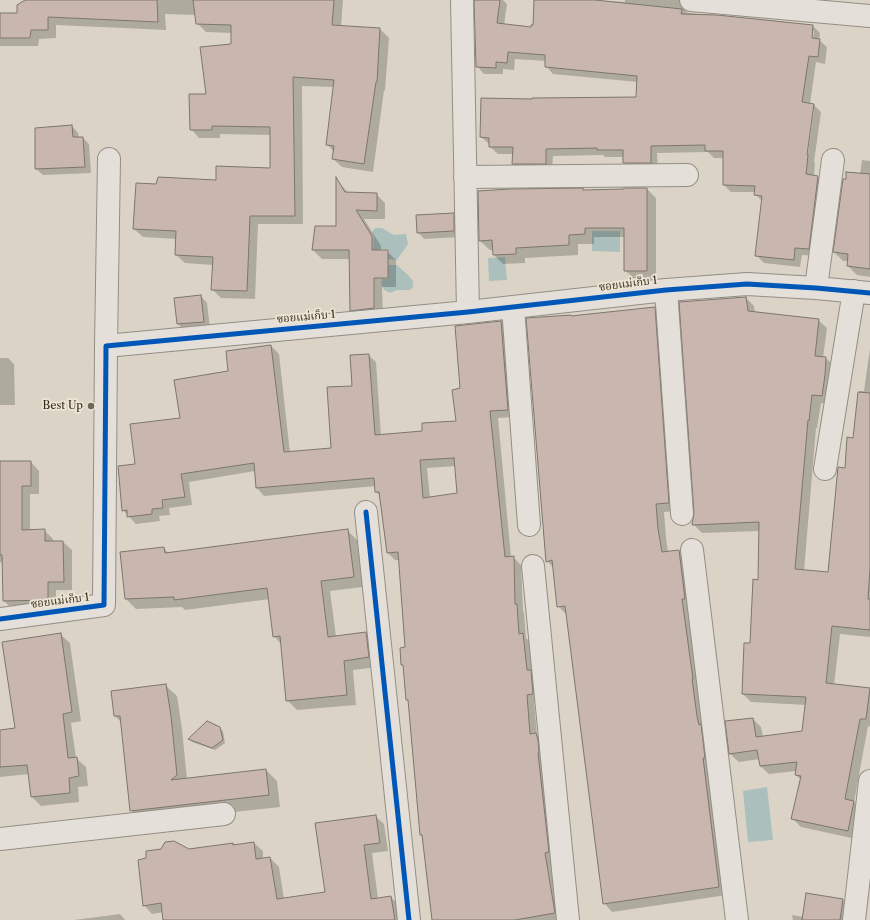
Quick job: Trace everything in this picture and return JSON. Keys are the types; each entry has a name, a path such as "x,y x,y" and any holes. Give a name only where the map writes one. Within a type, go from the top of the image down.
{"street":[{"path":"462,0 468,312"},
{"path":"691,0 790,4 870,16"},
{"path":"106,346 109,159"},
{"path":"816,288 834,160"},
{"path":"465,177 687,175"},
{"name":"ซอยแม่เก็บ 1","path":"0,619 104,605 106,346 513,308 666,290 747,284 862,292"},
{"path":"666,290 682,514"},
{"path":"824,469 862,292"},
{"path":"513,308 529,525"},
{"path":"366,512 409,920"},
{"path":"692,550 737,920"},
{"path":"533,566 568,920"},
{"path":"854,920 870,781"},
{"path":"0,839 224,814"}],"shaded area":[{"path":"375,228 382,228 394,235 406,234 408,244 397,260 388,259 389,250 373,250 374,237 372,232"},
{"path":"592,231 620,231 620,252 592,251"},
{"path":"505,257 507,280 489,281 488,258"},
{"path":"388,265 397,265 409,276 413,281 413,287 410,290 397,290 390,293 384,290 381,284 382,279 388,279"},
{"path":"767,787 773,840 748,842 743,791"}],"building":[{"path":"25,0 157,0 158,22 48,17 48,30 31,30 30,38 0,38 0,13 17,13 17,5"},
{"path":"193,0 334,0 332,25 380,28 377,82 364,164 332,159 334,146 326,145 334,80 293,77 295,216 250,216 247,291 211,290 213,257 175,255 176,231 133,229 136,183 156,184 158,177 216,180 216,166 270,168 270,127 212,126 212,130 190,130 189,94 206,94 200,47 231,44 231,25 196,24"},
{"path":"474,0 500,0 497,23 531,27 531,25 533,25 534,0 595,0 682,9 681,14 717,15 813,25 812,38 820,39 818,57 809,56 802,102 814,104 806,174 818,176 809,249 795,248 794,260 755,256 762,196 754,195 755,186 723,185 723,151 705,151 705,145 651,146 651,163 623,163 623,150 597,150 597,148 546,149 546,164 512,164 513,147 489,147 489,138 480,137 481,98 532,99 636,97 637,76 545,67 545,55 508,52 507,63 496,62 496,68 476,67"},
{"path":"72,125 73,137 83,137 85,167 35,169 35,128"},
{"path":"846,172 870,174 870,269 847,266 848,254 833,252 843,179 846,179"},
{"path":"336,177 345,192 377,193 377,211 356,210 372,236 372,250 388,250 388,278 374,278 374,308 350,311 349,250 312,250 315,226 336,226"},
{"path":"583,188 583,190 647,188 647,271 624,271 624,228 585,228 585,234 569,235 569,245 516,248 516,254 493,255 492,240 479,241 478,191"},
{"path":"454,213 454,231 417,233 416,215"},
{"path":"201,295 204,322 177,324 174,298"},
{"path":"746,297 748,311 819,319 815,356 826,357 822,396 812,395 809,421 808,420 795,569 828,572 838,467 845,468 847,437 853,438 858,392 870,393 870,568 868,599 870,599 870,630 832,626 826,683 870,688 866,719 860,719 845,799 854,801 848,831 791,819 801,776 795,775 797,762 760,766 757,750 729,754 725,721 753,718 756,737 802,731 806,697 742,694 744,643 750,643 753,579 758,580 759,522 692,525 694,513 679,302"},
{"path":"655,307 669,503 656,504 658,529 662,552 679,550 685,599 682,599 697,716 699,725 701,724 705,758 703,758 719,887 603,904 565,606 557,607 552,560 546,562 526,318 571,316"},
{"path":"501,321 508,410 490,411 505,557 514,556 515,604 517,604 519,634 523,633 527,670 531,670 533,694 527,695 530,734 536,733 538,740 538,753 549,852 545,853 555,913 515,920 432,920 422,835 420,835 408,700 406,700 403,665 401,665 400,648 405,647 398,552 387,553 379,492 375,492 374,478 256,488 254,463 181,474 185,497 162,500 163,508 152,509 152,514 127,517 127,510 122,511 118,466 135,464 130,424 180,418 174,380 228,371 226,351 271,345 284,452 331,448 327,387 352,386 350,355 369,354 375,435 422,431 422,423 456,421 452,390 460,388 455,326","holes":["454,458 457,493 423,498 420,460"]},
{"path":"0,461 31,461 31,486 22,486 22,530 45,529 45,541 63,541 64,582 48,582 48,600 3,601 2,555 0,555"},
{"path":"348,529 354,577 321,581 328,637 366,632 369,657 344,661 347,695 286,701 280,636 273,637 267,588 174,600 174,597 125,599 120,552 164,547 165,553"},
{"path":"61,633 72,712 63,714 68,758 77,757 79,776 69,778 70,793 31,797 27,765 0,767 0,730 15,728 2,642"},
{"path":"166,684 177,775 171,780 266,769 269,795 130,811 120,716 114,716 111,691"},
{"path":"207,721 220,727 223,740 212,748 188,739"},
{"path":"376,815 380,843 364,845 371,899 391,896 395,920 163,920 161,903 143,906 138,860 146,858 146,851 161,849 165,842 174,841 189,849 233,843 233,845 254,842 256,859 270,857 277,899 325,892 315,823"},
{"path":"806,893 843,899 840,920 802,920"}],"cycle path":[{"path":"0,619 104,605 106,346 468,312 666,290 747,284 870,293"},
{"path":"366,512 409,920"}],"place":[{"name":"Best Up","path":"91,406"}]}
